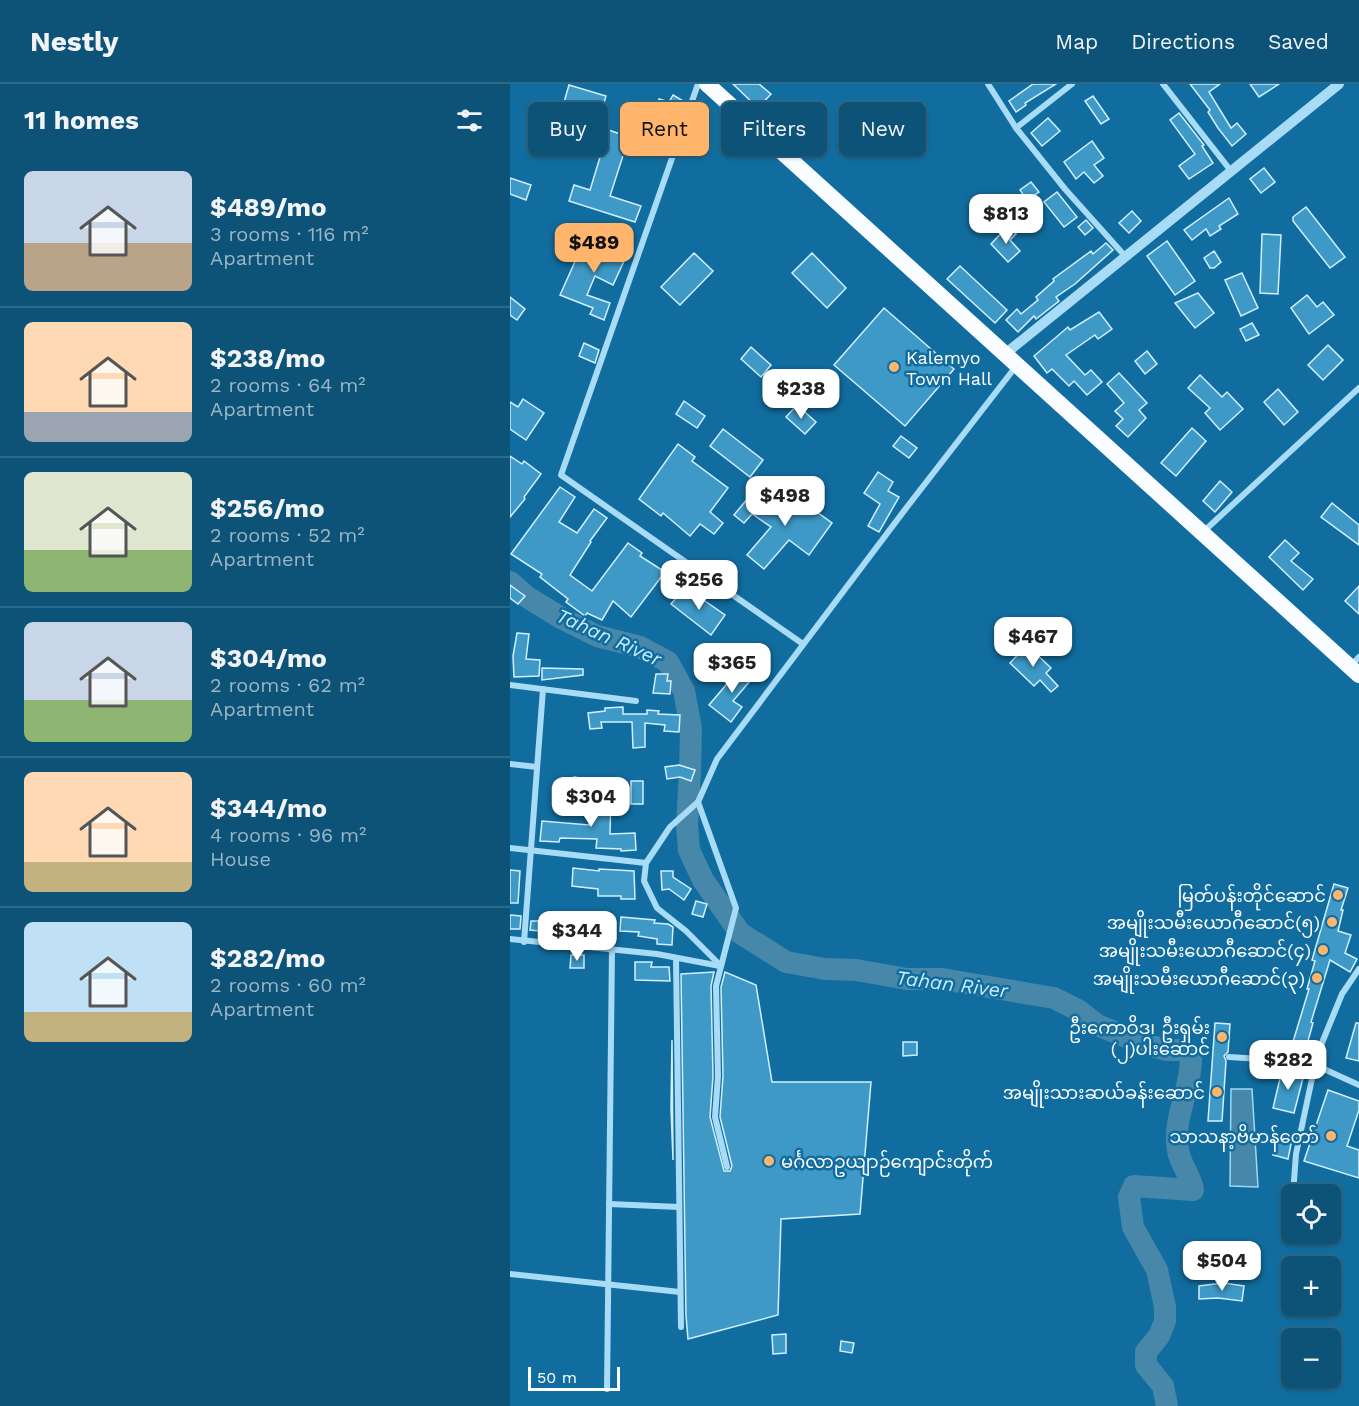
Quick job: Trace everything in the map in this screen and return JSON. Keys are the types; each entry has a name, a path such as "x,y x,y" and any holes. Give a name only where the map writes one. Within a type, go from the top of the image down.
{"highway":[{"path":"707,84 1203,532 1251,579 1356,666"}],"street":[{"path":"698,84 561,475 802,644"},
{"path":"988,84 1016,128 1065,189 1125,256"},
{"path":"1016,128 1072,84"},
{"path":"1163,84 1231,171"},
{"path":"721,966 686,931 657,908 644,881 646,863 670,827 698,802 717,759 1011,360 1125,256 1339,84"},
{"path":"1203,532 1359,388"},
{"path":"510,685 636,701"},
{"path":"524,942 543,689"},
{"path":"510,764 537,767"},
{"path":"698,802 736,908 716,986 718,1076 715,1117 727,1167"},
{"path":"510,848 646,863"},
{"path":"510,939 676,958 721,966"},
{"path":"607,1389 612,950"},
{"path":"676,958 681,1327"},
{"path":"1294,1184 1296,1154 1317,1055 1342,994 1359,969"},
{"path":"1229,1057 1261,1059 1303,1069 1314,1065 1359,1084"},
{"path":"609,1204 679,1207"},
{"path":"510,1274 680,1292"}],"water":[{"path":"1231,1089 1252,1089 1258,1187 1230,1186"}],"building":[{"path":"733,84 759,84 771,94 764,102 752,102"},
{"path":"1033,84 1056,84 1025,103 1026,105 1016,112 1009,101"},
{"path":"1190,84 1220,84 1209,92 1231,128 1237,123 1246,134 1232,146 1208,112 1210,110"},
{"path":"1250,84 1279,84 1259,97"},
{"path":"569,85 606,96 604,102 564,102"},
{"path":"673,95 685,102 669,102"},
{"path":"1093,96 1109,119 1101,124 1085,101"},
{"path":"1179,113 1204,145 1202,146 1213,163 1189,179 1179,166 1195,154 1170,120"},
{"path":"1048,118 1060,131 1042,146 1031,133"},
{"path":"608,130 620,134 620,156 623,156 610,196 641,206 635,222 569,201 574,185 590,190 600,156 608,156"},
{"path":"1092,141 1104,158 1094,165 1103,176 1094,183 1084,172 1076,179 1064,162"},
{"path":"1264,168 1275,182 1261,193 1250,179"},
{"path":"510,178 531,185 526,200 510,194"},
{"path":"1031,182 1039,192 1027,200 1020,190"},
{"path":"1057,192 1077,217 1064,227 1044,202"},
{"path":"1229,198 1238,214 1219,226 1221,229 1210,236 1206,229 1192,240 1184,230"},
{"path":"1306,207 1345,257 1330,268 1293,221 1293,217"},
{"path":"1132,211 1141,221 1129,233 1119,223"},
{"path":"1086,220 1093,228 1085,235 1078,227"},
{"path":"1008,226 1016,234 1010,240 1020,251 1008,262 991,244"},
{"path":"1262,234 1281,235 1278,294 1260,293"},
{"path":"586,237 618,253 621,244 631,246 613,285 595,276 587,295 610,303 604,320 590,314 593,308 560,295"},
{"path":"1167,241 1195,281 1175,295 1147,256"},
{"path":"1106,243 1113,250 1075,284 1056,297 1059,301 1036,319 1034,316 1018,332 1006,320 1017,309 1021,314 1038,300 1036,297 1054,281 1053,279 1091,251 1093,254"},
{"path":"1214,251 1221,262 1214,268 1210,268 1204,258"},
{"path":"694,253 713,271 680,305 661,287"},
{"path":"812,253 846,288 827,308 792,273"},
{"path":"960,266 1007,310 995,323 947,279"},
{"path":"1242,273 1258,308 1241,316 1225,280"},
{"path":"1198,293 1214,313 1195,328 1175,303"},
{"path":"1307,295 1317,307 1323,302 1334,315 1309,334 1291,308"},
{"path":"510,297 525,309 517,320 510,315"},
{"name":"Kalemyo Town Hall","path":"884,308 954,369 905,426 834,365"},
{"path":"1099,312 1112,329 1098,339 1095,335 1066,355 1085,375 1091,370 1102,382 1087,395 1074,381 1069,386 1052,369 1047,373 1034,356 1068,327 1070,330"},
{"path":"1252,323 1259,335 1246,341 1240,329"},
{"path":"584,343 599,350 595,363 579,356"},
{"path":"1328,345 1343,360 1323,380 1308,365"},
{"path":"751,347 771,365 761,377 741,359"},
{"path":"1147,351 1157,364 1145,374 1135,361"},
{"path":"1119,373 1147,403 1139,410 1146,418 1128,437 1116,426 1123,419 1115,411 1124,403 1107,384"},
{"path":"1200,375 1222,397 1227,392 1243,409 1220,430 1205,413 1210,408 1188,388"},
{"path":"1278,389 1298,412 1284,425 1264,402"},
{"path":"523,399 544,413 526,440 510,429 510,402 518,407"},
{"path":"684,401 705,416 697,428 676,414"},
{"path":"797,405 816,422 805,434 786,417"},
{"path":"1192,428 1206,441 1176,476 1161,463"},
{"path":"723,429 763,460 750,477 710,446"},
{"path":"901,436 917,448 909,458 893,446"},
{"path":"678,444 695,457 692,461 728,488 710,512 723,523 714,534 700,524 690,536 663,513 661,516 639,499"},
{"path":"510,456 522,464 524,461 541,474 510,517"},
{"path":"878,472 893,482 888,491 899,497 879,532 868,526 880,504 864,493"},
{"path":"1220,481 1232,492 1215,512 1203,501"},
{"path":"560,487 575,497 559,522 577,533 594,509 607,518 570,575 592,591 628,543 642,553 640,556 665,572 631,617 613,601 602,620 587,613 585,616 566,602 568,599 540,577 542,574 511,554"},
{"path":"784,488 832,523 809,555 789,540 764,569 747,555 771,527 752,514 744,523 734,515 748,498 767,513"},
{"path":"1332,503 1359,525 1359,545 1321,517"},
{"path":"1285,540 1299,553 1291,561 1313,579 1303,590 1269,557"},
{"path":"510,585 525,596 518,604 510,598"},
{"path":"1359,586 1359,614 1345,601"},
{"path":"683,590 693,598 695,594 725,615 711,635 671,604"},
{"path":"517,633 529,634 526,659 540,660 539,676 514,677 513,656"},
{"path":"710,644 727,653 713,678 696,669"},
{"path":"1027,645 1051,668 1046,673 1058,686 1051,692 1040,680 1034,686 1010,663"},
{"path":"743,665 755,675 733,701 742,707 731,722 709,705"},
{"path":"542,668 583,669 583,675 542,680"},
{"path":"656,674 668,674 667,681 671,681 670,694 653,693"},
{"path":"623,707 623,714 647,714 647,710 659,711 658,714 680,715 679,732 664,731 665,725 645,723 645,747 633,748 632,722 601,722 602,728 590,729 588,713 605,711 605,708"},
{"path":"679,765 695,770 691,781 680,777 667,779 665,767"},
{"path":"574,777 586,779 584,790 572,788"},
{"path":"631,781 643,781 643,804 631,804"},
{"path":"590,793 611,794 610,834 635,833 636,850 596,848 597,839 560,838 559,842 540,841 542,821 589,825"},
{"path":"573,868 634,871 635,899 621,899 621,896 598,896 598,889 572,886"},
{"path":"510,870 520,871 518,903 510,903"},
{"path":"661,871 673,871 673,877 691,889 684,900 669,889 662,890"},
{"path":"1334,884 1348,888 1341,910 1343,910 1338,931 1351,935 1345,953 1357,959 1350,972 1330,960 1311,1022 1313,1023 1306,1048 1292,1045 1309,989 1307,989 1315,961 1312,960"},
{"path":"696,901 707,904 703,917 692,914"},
{"path":"510,915 521,916 520,929 510,929"},
{"path":"621,917 655,920 654,923 668,924 673,927 672,945 657,944 657,939 638,936 639,932 620,931"},
{"path":"531,921 551,921 551,932 530,930"},
{"path":"571,955 584,955 584,968 570,968"},
{"path":"635,962 652,962 651,967 669,967 670,981 635,980"},
{"name":"မင်္ဂလာဥယျာဉ်ကျောင်းတိုက်","path":"714,972 711,986 713,1076 710,1117 724,1171 730,1171 732,1166 720,1117 723,1076 721,987 725,972 756,985 772,1082 871,1082 860,1214 781,1219 778,1315 688,1339 681,974"},
{"path":"1215,1023 1230,1024 1228,1052 1224,1056 1226,1061 1222,1121 1208,1121"},
{"path":"1356,1023 1359,1023 1359,1061 1346,1058"},
{"path":"672,1040 673,1160 671,1109"},
{"path":"903,1042 917,1042 917,1055 903,1056"},
{"path":"1282,1070 1304,1074 1294,1113 1273,1108"},
{"name":"သာသနာ့ဗိမာန်တော်","path":"1328,1090 1359,1101 1359,1110 1347,1146 1359,1150 1359,1178 1304,1161"},
{"path":"1277,1136 1292,1139 1288,1159 1273,1155"},
{"path":"1223,1283 1244,1286 1242,1301 1218,1298 1199,1299 1199,1286"},
{"path":"786,1334 786,1353 773,1354 772,1335"},
{"path":"841,1341 854,1343 852,1353 840,1351"}],"waterway":[{"name":"Tahan River","path":"510,582 527,597 563,619 597,636 640,647 668,662 684,691 691,728 687,825 689,850 703,880 740,933 786,962 825,969 856,970 907,979 942,979 1054,998 1078,1010 1097,1025 1144,1044 1166,1050 1183,1050 1191,1056 1189,1080 1177,1138 1179,1155 1193,1190 1134,1186 1129,1197 1133,1227 1157,1270 1165,1307 1165,1321 1159,1336 1146,1352 1146,1365 1163,1386 1167,1406"}],"place":[{"name":"Kalemyo Town Hall","path":"894,367"},
{"name":"မြတ်ပန်းတိုင်ဆောင်","path":"1338,895"},
{"name":"အမျိုးသမီးယောဂီဆောင်(၅)","path":"1332,922"},
{"name":"အမျိုးသမီးယောဂီဆောင်(၄)","path":"1323,950"},
{"name":"အမျိုးသမီးယောဂီဆောင်(၃)","path":"1317,978"},
{"name":"ဦးကောဝိဒ၊ ဦးရှမ်း (၂)ပါးဆောင်","path":"1222,1037"},
{"name":"အမျိုးသားဆယ်ခန်းဆောင်","path":"1217,1092"},
{"name":"သာသနာ့ဗိမာန်တော်","path":"1331,1136"},
{"name":"မင်္ဂလာဥယျာဉ်ကျောင်းတိုက်","path":"769,1161"}]}
